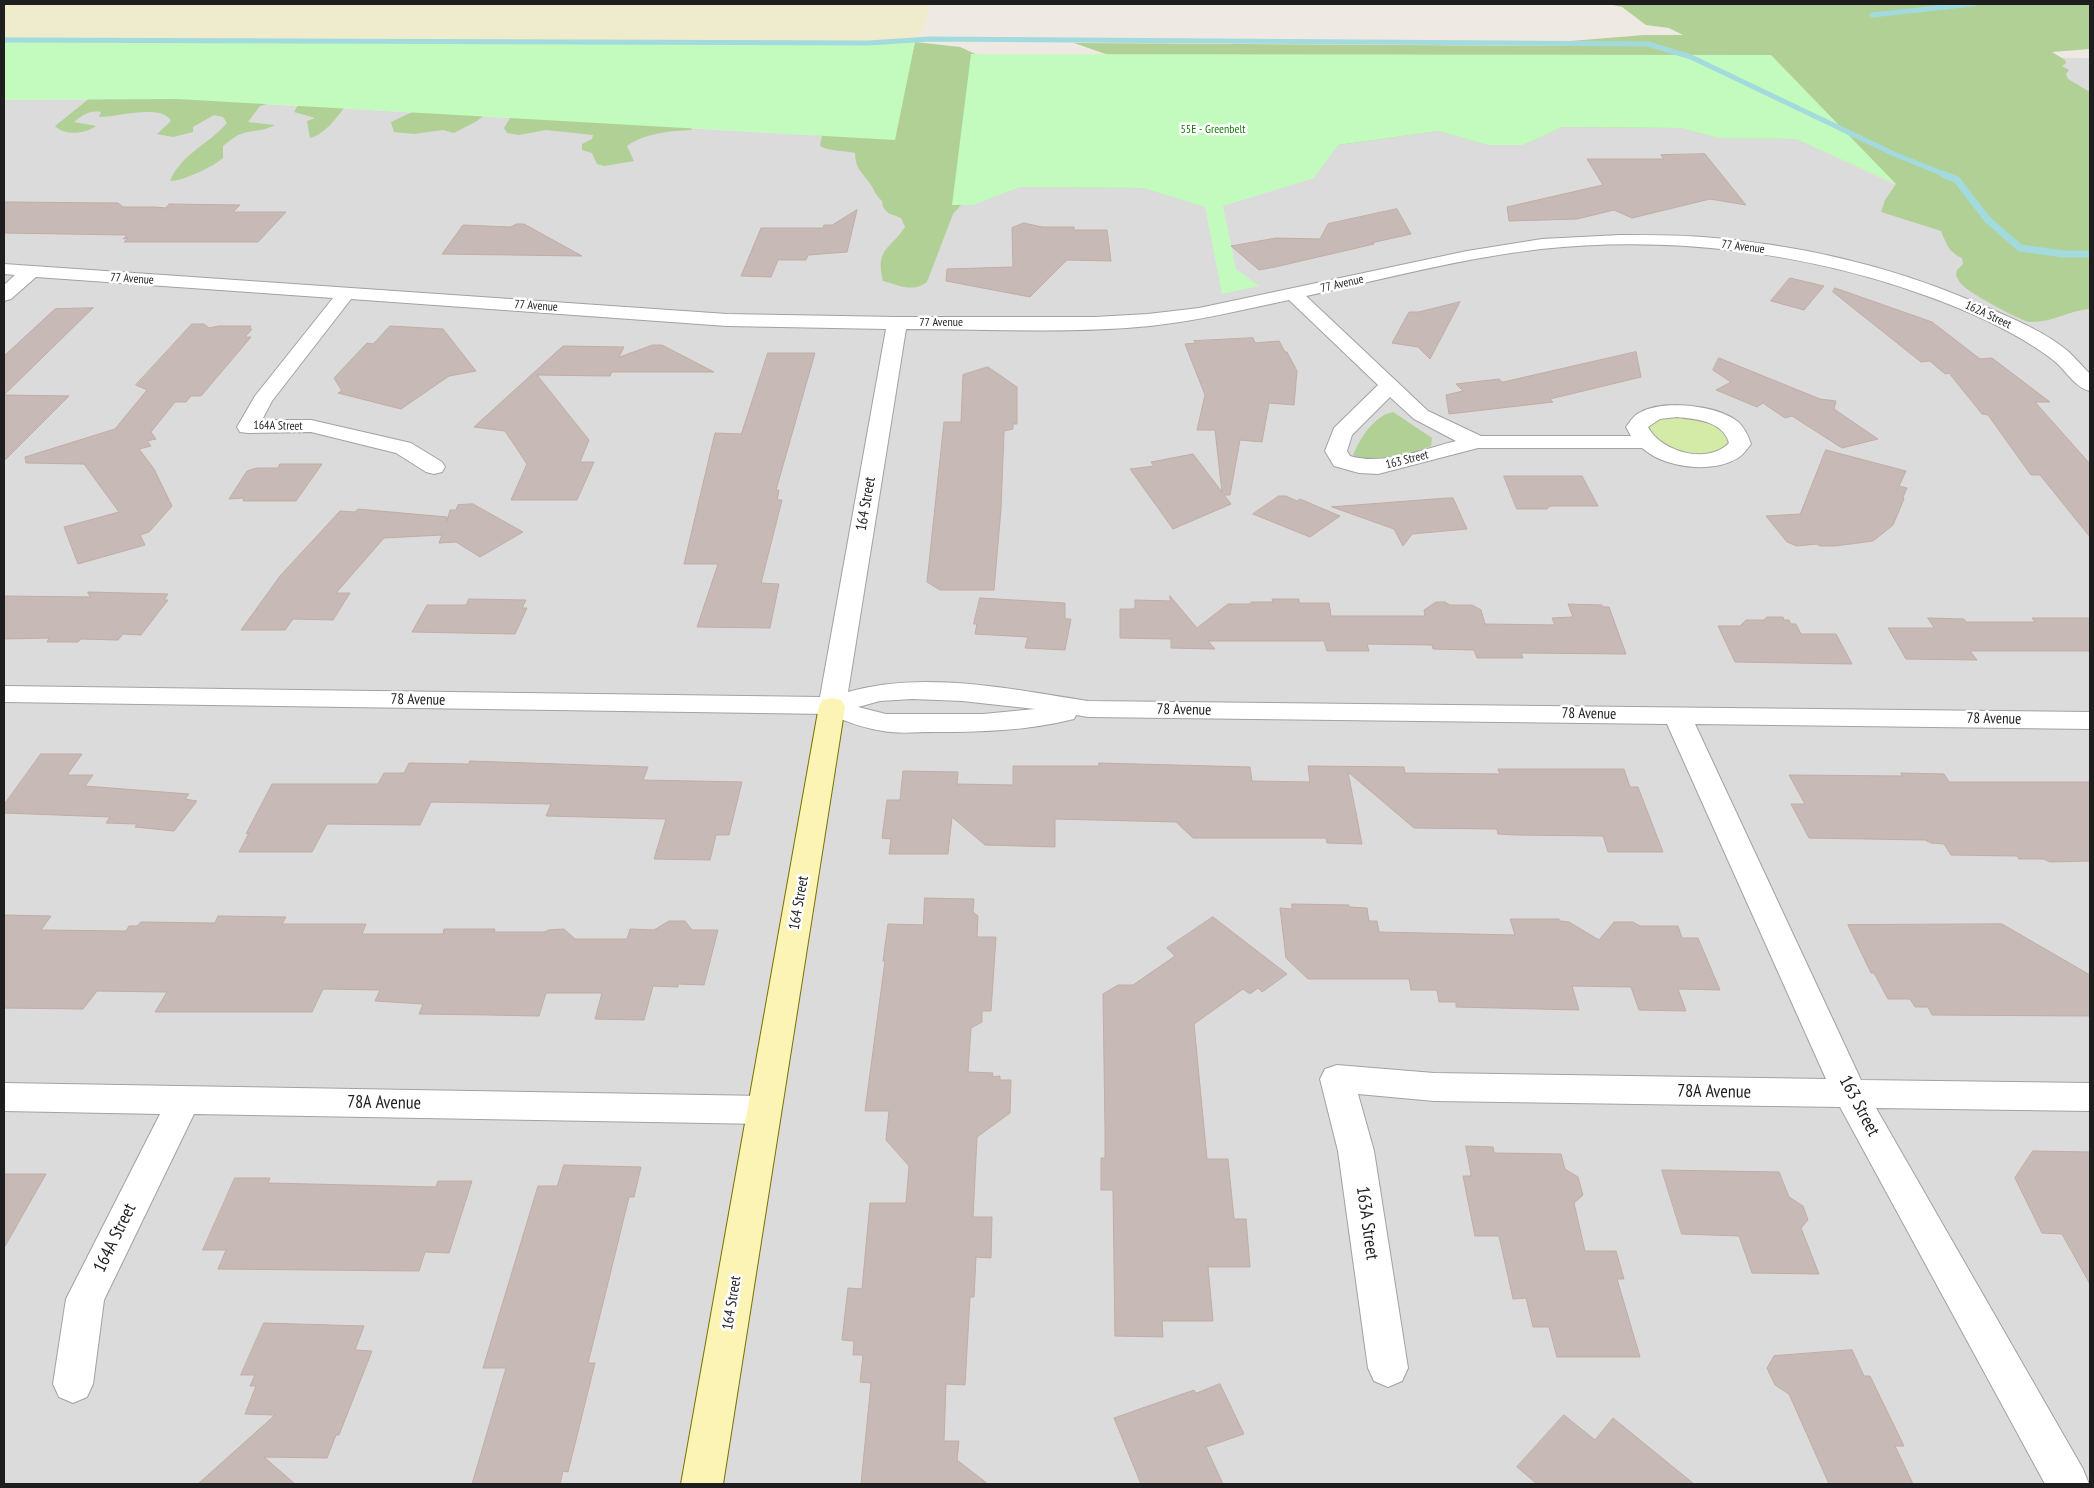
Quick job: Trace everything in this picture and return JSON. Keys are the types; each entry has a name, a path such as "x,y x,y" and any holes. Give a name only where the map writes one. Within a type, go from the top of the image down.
{"street":[{"name":"77 Avenue","path":"4,270 736,320 897,323 1130,321 1199,314 1476,255 1542,244 1620,240 1703,242 1813,258 1869,271"},
{"name":"162A Street","path":"1869,271 1962,302 2023,332 2061,356 2090,385"},
{"path":"4,295 30,272"},
{"name":"164A Street","path":"346,293 262,400 248,427 311,426 403,448 434,467"},
{"name":"163 Street","path":"1294,295 1421,415 1434,423 1478,442"},
{"name":"164 Street","path":"702,1484 897,323"},
{"name":"163 Street","path":"1389,386 1342,433 1336,451 1342,461 1360,466 1378,467 1478,442 1644,442"},
{"name":"78 Avenue","path":"4,694 832,706 864,719 892,723 1016,721 1088,709 2090,720"},
{"name":"163 Street","path":"1677,714 1850,1094 2068,1484"},
{"name":"78A Avenue","path":"1337,1080 1434,1087 2090,1097"},
{"name":"163A Street","path":"1337,1080 1356,1151 1388,1368"},
{"name":"78A Avenue","path":"4,1097 764,1110"},
{"name":"164A Street","path":"74,1384 85,1299 184,1100"}],"shaded area":[{"path":"4,4 930,4 924,27 915,42 4,37"},
{"path":"1771,56 2090,58 2090,1484 4,1484 4,100 177,99 895,140 1017,187 1143,188 1213,209 1309,177 1333,146 1438,131 1488,145 1523,145 1562,127 1681,128 1719,138 1796,139 1894,184"}],"green space":[{"path":"1608,4 2090,4 2090,49 2052,52 2065,60 2066,63 2062,66 2069,70 2066,74 2068,79 2090,92 2090,309 2038,322 2025,321 1985,300 1962,285 1956,276 1957,270 1963,264 1962,258 1951,250 1941,231 1881,212 1885,200 1896,184 1796,139 1719,138 1681,128 1562,127 1523,145 1488,145 1438,131 1333,146 1309,177 1213,209 1143,188 1017,187 963,203 953,214 927,282 911,288 883,281 881,270 882,255 905,227 901,218 888,213 883,207 882,201 858,167 855,153 824,148 820,146 822,136 804,134 910,63 915,42 960,47 995,63 1137,65 1074,43 1569,46 1570,41 1644,35 1683,35 1669,28 1646,25 1622,7"},
{"path":"4,37 915,42 895,140 177,99 4,100"},
{"name":"55E - Greenbelt","path":"971,54 1771,55 1896,184 1796,139 1719,138 1681,128 1562,127 1523,145 1488,145 1438,131 1338,145 1314,178 1223,206 1236,269 1259,286 1222,294 1205,207 1143,188 1020,187 973,205 952,205"},
{"path":"109,93 348,102 327,128 310,138 307,121 315,118 294,112 298,105 270,103 260,106 248,122 275,125 238,135 223,146 223,158 218,162 190,176 170,181 181,163 227,123 223,117 214,115 193,127 193,132 173,137 157,134 171,121 166,116 148,112 99,117 101,112 90,112 74,122 96,126 87,131 75,133 69,133 55,126 90,98"},
{"path":"423,107 487,113 477,121 454,133 443,130 414,134 394,132 391,122"},
{"path":"513,113 677,126 691,128 692,130 667,132 642,138 627,146 634,161 604,166 597,164 592,153 582,150 582,144 592,139 593,135 546,130 519,135 507,133 504,128"},
{"path":"1393,412 1432,438 1431,446 1403,456 1382,460 1372,460 1353,455 1363,435 1373,423 1386,414"},
{"path":"1672,415 1699,418 1721,427 1731,440 1729,446 1713,455 1686,455 1659,446 1645,426 1650,420"}],"building":[{"path":"1705,154 1746,205 1710,199 1632,218 1614,210 1577,219 1509,221 1507,207 1603,185 1587,159 1664,159 1661,155"},
{"path":"4,202 118,203 123,207 166,208 169,204 240,205 233,212 286,212 258,242 124,242 128,238 123,239 127,235 4,233"},
{"path":"1397,209 1411,234 1275,267 1259,270 1231,246 1276,238 1320,239 1328,224"},
{"path":"857,210 847,252 808,255 806,260 778,260 771,277 741,276 761,228 823,228 824,225 832,225"},
{"path":"1024,223 1042,227 1074,227 1074,230 1107,230 1111,261 1067,260 1030,297 946,281 947,269 1013,267 1012,228"},
{"path":"524,224 582,256 442,254 463,225 510,227"},
{"path":"1790,278 1824,286 1804,310 1771,301"},
{"path":"1835,288 1932,322 1980,359 1992,358 2050,402 2035,402 2090,464 2090,537 2040,475 2031,475 1988,415 1982,414 1949,373 1945,374 1930,361 1921,362 1833,292"},
{"path":"1460,302 1430,359 1418,347 1392,343 1409,312 1418,312"},
{"path":"93,308 4,395 4,356 55,309"},
{"path":"192,324 204,324 209,328 219,326 251,326 249,329 252,329 245,337 251,337 201,396 191,396 186,402 175,402 151,432 156,439 147,441 151,446 139,449 154,469 172,506 149,532 140,535 145,545 78,564 64,527 119,512 84,464 26,463 25,457 115,429 147,390 136,385"},
{"path":"390,326 443,329 476,371 449,376 401,409 338,393 342,391 334,378 367,343 373,344"},
{"path":"1253,338 1255,343 1279,341 1285,352 1287,352 1297,371 1294,405 1269,403 1262,442 1240,440 1230,495 1224,495 1231,504 1173,529 1130,469 1154,466 1151,462 1193,454 1222,492 1215,430 1197,430 1205,395 1185,344 1196,343 1194,341"},
{"path":"653,345 662,345 714,372 612,372 610,376 537,375 589,440 580,462 594,462 577,500 511,500 527,464 505,431 474,427 563,346 624,347 619,357"},
{"path":"1636,352 1641,377 1550,399 1553,402 1449,414 1446,395 1463,391 1456,384 1499,379 1502,382"},
{"path":"768,353 815,353 776,490 779,490 777,500 782,500 761,583 779,584 770,628 697,627 718,564 684,564 715,433 741,434"},
{"path":"1719,358 1820,399 1836,401 1834,409 1878,439 1842,448 1792,416 1785,418 1763,403 1757,407 1716,390 1731,382 1713,370"},
{"path":"988,367 1017,387 1017,424 1013,424 1013,429 1004,431 1001,509 994,590 940,590 927,582 944,422 961,422 963,375"},
{"path":"4,395 69,396 4,461"},
{"path":"1826,450 1906,471 1899,486 1907,488 1893,525 1873,541 1835,546 1820,546 1817,544 1797,546 1787,542 1766,516 1800,514"},
{"path":"280,464 322,464 296,501 243,501 244,498 229,499 247,471 257,468 278,468"},
{"path":"1504,476 1582,476 1598,506 1550,506 1547,509 1517,509"},
{"path":"1279,496 1286,496 1297,501 1300,499 1340,516 1310,537 1253,514"},
{"path":"1453,498 1467,529 1412,534 1403,546 1394,529 1332,507"},
{"path":"473,504 523,532 480,557 456,542 439,543 442,535 384,538 336,593 350,593 333,620 293,619 285,630 241,630 280,576 340,511 355,512 358,509 447,517 447,521 450,510 456,510 458,505"},
{"path":"88,592 168,594 164,600 168,600 141,635 123,634 118,640 81,639 78,642 47,642 49,638 4,639 4,596 90,597"},
{"path":"1170,596 1197,628 1228,604 1273,602 1272,599 1299,599 1299,603 1329,603 1331,616 1425,616 1424,610 1436,602 1445,602 1450,605 1472,605 1481,610 1485,624 1555,625 1552,618 1573,617 1568,604 1602,605 1603,607 1609,607 1626,654 1521,653 1523,658 1477,658 1474,650 1433,649 1432,645 1367,644 1369,651 1327,651 1324,641 1208,641 1215,649 1171,648 1171,639 1120,638 1120,609 1133,609 1135,607 1135,600 1170,601"},
{"path":"980,598 1065,603 1065,619 1071,619 1065,650 1025,648 1028,637 975,634 977,624 974,624"},
{"path":"469,599 526,600 522,608 527,608 515,634 412,632 427,605 466,605"},
{"path":"1767,617 1783,617 1784,620 1789,620 1791,624 1796,624 1801,634 1836,634 1852,664 1735,662 1718,626 1740,626 1746,620 1764,620"},
{"path":"1928,618 1964,619 1966,622 2035,622 2032,618 2090,618 2090,651 1970,651 1977,660 1906,659 1888,628 1934,628"},
{"path":"41,754 82,754 67,775 93,775 85,786 189,794 185,799 197,801 174,831 135,827 137,824 106,823 110,817 4,813 4,805"},
{"path":"470,761 648,767 643,780 742,782 729,835 716,835 710,860 654,859 666,819 546,816 551,804 431,802 420,825 327,824 312,852 239,852 249,833 246,834 272,784 378,784 384,773 404,773 409,763 469,764"},
{"path":"1099,763 1250,767 1252,781 1310,782 1308,766 1404,767 1405,773 1500,774 1498,769 1624,769 1630,787 1638,787 1663,852 1608,852 1603,836 1515,835 1498,834 1497,829 1414,828 1348,772 1362,844 1327,843 1326,838 1193,838 1176,822 1055,819 1055,847 985,845 952,817 948,854 889,854 891,839 882,838 887,800 900,800 903,771 958,772 957,784 1013,785 1013,766 1099,766"},
{"path":"1901,773 1944,774 1949,782 2090,782 2090,861 2050,862 2044,859 2019,859 2017,856 1951,855 1944,844 1931,843 1925,840 1809,838 1791,804 1805,804 1789,775 1902,776"},
{"path":"925,898 974,899 973,912 978,916 977,937 996,937 991,1011 982,1011 982,1022 971,1028 968,1072 993,1073 992,1077 1000,1076 1000,1080 1011,1080 1010,1113 977,1137 973,1217 992,1217 991,1258 976,1257 974,1297 970,1297 965,1385 946,1384 944,1441 959,1441 957,1460 988,1484 861,1484 871,1383 860,1382 863,1355 853,1355 854,1341 842,1340 848,1288 862,1289 870,1203 906,1203 909,1166 886,1140 889,1111 865,1111 885,961 883,961 888,924 923,925"},
{"path":"1292,904 1349,905 1349,907 1367,908 1369,921 1377,921 1379,932 1515,935 1510,919 1559,919 1560,921 1569,922 1599,940 1614,922 1633,922 1640,926 1678,926 1682,938 1698,938 1720,990 1678,989 1686,1011 1639,1010 1631,987 1572,986 1579,1010 1456,1007 1456,1002 1439,1002 1437,990 1411,990 1409,979 1308,979 1286,958 1280,908 1292,909"},
{"path":"4,915 51,916 41,930 126,931 129,926 137,926 141,922 215,923 218,916 286,917 282,924 366,924 362,934 443,934 444,929 495,929 494,932 544,932 564,929 575,939 627,939 630,929 654,930 669,921 685,921 692,930 718,930 704,985 678,984 678,987 653,986 644,1020 595,1019 602,993 546,993 539,1016 419,1014 423,1004 375,1001 380,990 323,989 312,1012 155,1012 167,992 97,991 83,1009 4,1008"},
{"path":"1213,917 1287,974 1262,992 1258,988 1250,994 1243,989 1194,1024 1207,1159 1228,1159 1234,1219 1246,1219 1250,1267 1208,1267 1213,1321 1162,1321 1163,1337 1115,1336 1113,1190 1101,1190 1101,1158 1105,1158 1103,994 1118,985 1133,985 1175,956 1167,948"},
{"path":"2002,924 2090,975 2090,1016 1932,1015 1928,1007 1915,1007 1910,999 1888,999 1874,973 1871,973 1848,925"},
{"path":"1466,1146 1493,1147 1494,1153 1561,1154 1565,1169 1578,1177 1583,1195 1574,1203 1585,1251 1616,1251 1624,1279 1617,1279 1640,1357 1557,1357 1549,1327 1533,1327 1526,1298 1513,1299 1499,1236 1475,1236 1463,1176 1471,1176"},
{"path":"2033,1151 2090,1152 2090,1284 2062,1234 2042,1233 2015,1178"},
{"path":"564,1165 641,1167 634,1197 629,1197 588,1363 595,1363 568,1472 563,1471 560,1484 472,1484 506,1368 483,1368 538,1186 557,1186"},
{"path":"1662,1170 1779,1172 1789,1197 1803,1206 1808,1220 1801,1228 1819,1274 1752,1273 1739,1236 1682,1234"},
{"path":"4,1174 46,1174 4,1248"},
{"path":"235,1178 270,1178 268,1183 436,1187 438,1181 472,1181 449,1253 425,1252 419,1271 218,1269 226,1250 203,1250"},
{"path":"264,1323 364,1326 355,1350 372,1351 339,1435 336,1435 327,1458 264,1457 295,1484 198,1484 275,1415 245,1414 256,1386 250,1386 255,1375 241,1375"},
{"path":"1852,1350 1864,1376 1870,1376 1904,1446 1895,1446 1913,1484 1829,1484 1789,1394 1775,1385 1767,1368 1774,1356"},
{"path":"1220,1384 1244,1434 1206,1447 1223,1484 1141,1484 1114,1418 1194,1390 1196,1393"},
{"path":"1564,1415 1595,1440 1613,1418 1694,1484 1537,1484 1517,1467"}],"waterway":[{"path":"1872,15 1973,4"},
{"path":"4,40 868,43 930,39 1648,44 1691,57 1894,154 1946,175"},
{"path":"1943,174 1957,180 1987,219 2020,248 2064,254 2090,254"}]}
